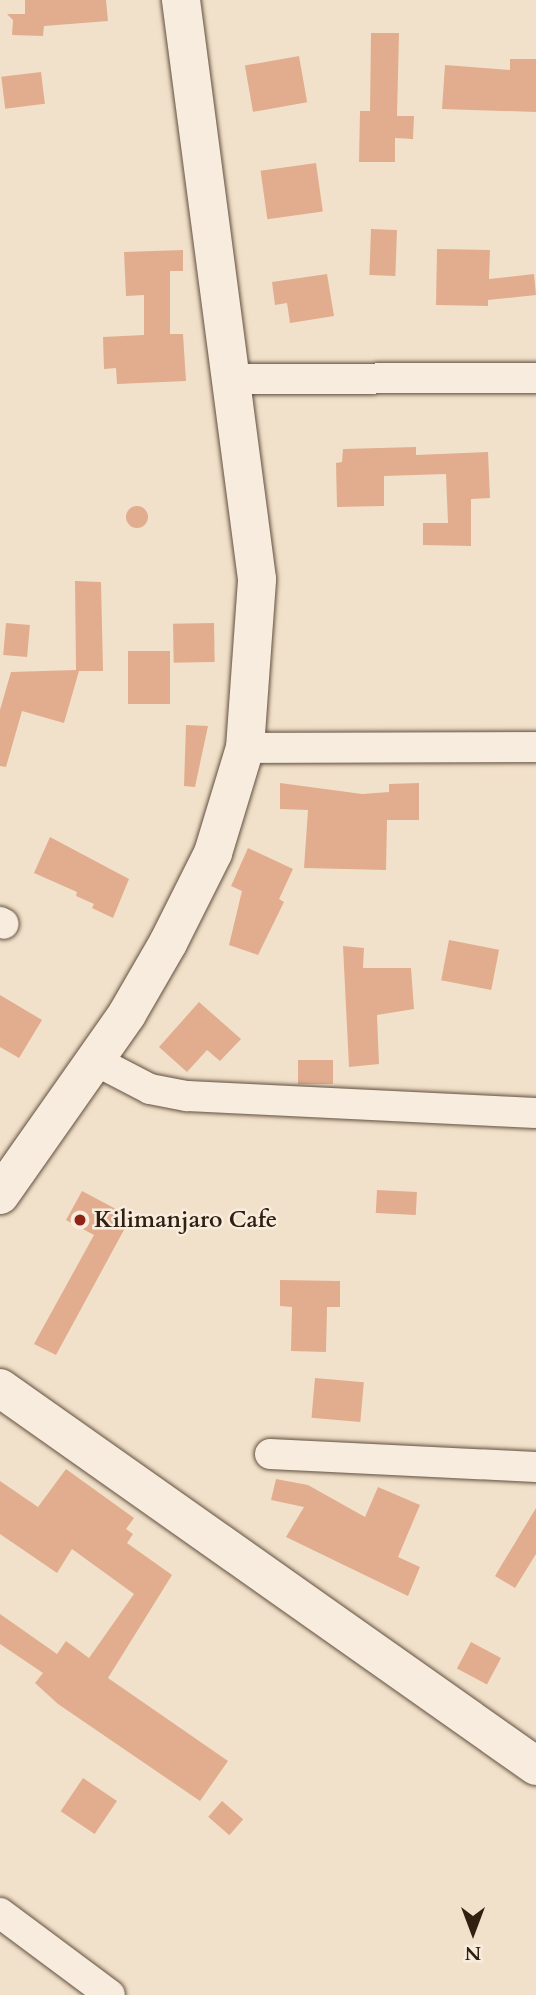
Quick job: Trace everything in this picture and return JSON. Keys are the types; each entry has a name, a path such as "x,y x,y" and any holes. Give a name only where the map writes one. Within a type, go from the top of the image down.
{"main road":[{"path":"0,1195 140,992 213,853 245,748 257,579 233,379 181,0"},
{"path":"0,1388 533,1762"}],"street":[{"path":"233,379 536,378"},
{"path":"245,748 536,747"},
{"path":"94,1060 150,1089 187,1096 536,1113"},
{"path":"270,1454 536,1468"},
{"path":"0,1913 110,1995"}],"building":[{"path":"25,0 106,0 108,21 44,26 43,36 12,35 13,20 7,14 25,14"},
{"path":"371,33 399,33 397,116 414,116 413,139 395,138 395,162 359,162 360,111 370,111"},
{"path":"299,56 307,102 253,112 245,66"},
{"path":"510,59 536,59 536,112 442,109 445,65 510,70"},
{"path":"41,72 45,104 5,109 1,77"},
{"path":"316,163 323,212 267,219 261,171"},
{"path":"371,229 397,230 395,276 369,275"},
{"path":"437,249 490,250 489,279 534,274 536,295 488,300 488,306 436,305"},
{"path":"183,250 183,271 170,271 170,334 183,334 186,381 117,384 116,368 104,369 103,337 144,335 144,295 126,296 124,252"},
{"path":"327,274 334,316 290,323 287,303 275,305 272,282"},
{"path":"416,447 416,455 488,452 490,498 471,499 471,546 423,545 423,523 448,523 446,474 384,476 384,506 337,507 336,463 342,462 343,449"},
{"path":"137,506 145,509 148,517 145,525 137,528 129,525 126,517 129,509"},
{"path":"75,581 101,582 103,671 79,671 64,723 22,711 6,767 0,766 0,710 11,672 76,670"},
{"path":"6,623 30,625 27,657 3,655"},
{"path":"214,623 215,662 174,663 173,624"},
{"path":"128,651 170,651 170,704 128,704"},
{"path":"186,725 208,726 195,787 184,786"},
{"path":"280,783 362,794 389,792 389,784 419,783 419,820 387,820 386,870 304,868 308,810 280,809"},
{"path":"50,837 129,879 113,918 92,908 94,904 76,896 77,892 34,873"},
{"path":"248,848 293,869 279,899 284,902 258,955 229,945 242,891 231,886"},
{"path":"449,940 499,950 491,990 441,980"},
{"path":"343,946 364,948 363,968 411,968 414,1009 377,1015 379,1064 349,1067"},
{"path":"0,995 42,1020 19,1058 0,1047"},
{"path":"199,1002 241,1039 220,1061 207,1050 187,1072 159,1047"},
{"path":"298,1060 333,1060 333,1084 298,1084"},
{"path":"377,1190 417,1192 416,1215 376,1213"},
{"path":"82,1191 131,1217 56,1355 34,1344 94,1235 66,1220"},
{"path":"280,1280 340,1281 340,1307 327,1307 326,1352 291,1351 292,1307 280,1306"},
{"path":"315,1378 364,1382 360,1422 312,1418"},
{"path":"66,1469 134,1518 126,1529 133,1534 127,1543 172,1575 108,1678 228,1761 200,1801 58,1704 35,1683 43,1673 0,1644 0,1614 57,1654 66,1641 89,1658 134,1594 72,1549 57,1573 0,1534 0,1481 38,1507"},
{"path":"276,1479 308,1485 365,1517 378,1487 420,1505 398,1557 420,1567 408,1596 286,1537 304,1507 271,1500"},
{"path":"536,1508 536,1554 515,1588 495,1576"},
{"path":"471,1642 501,1658 487,1684 457,1668"},
{"path":"83,1778 117,1801 95,1834 61,1811"},
{"path":"222,1801 243,1819 229,1835 208,1817"}],"place":[{"name":"Kilimanjaro Cafe","path":"80,1220"}]}
